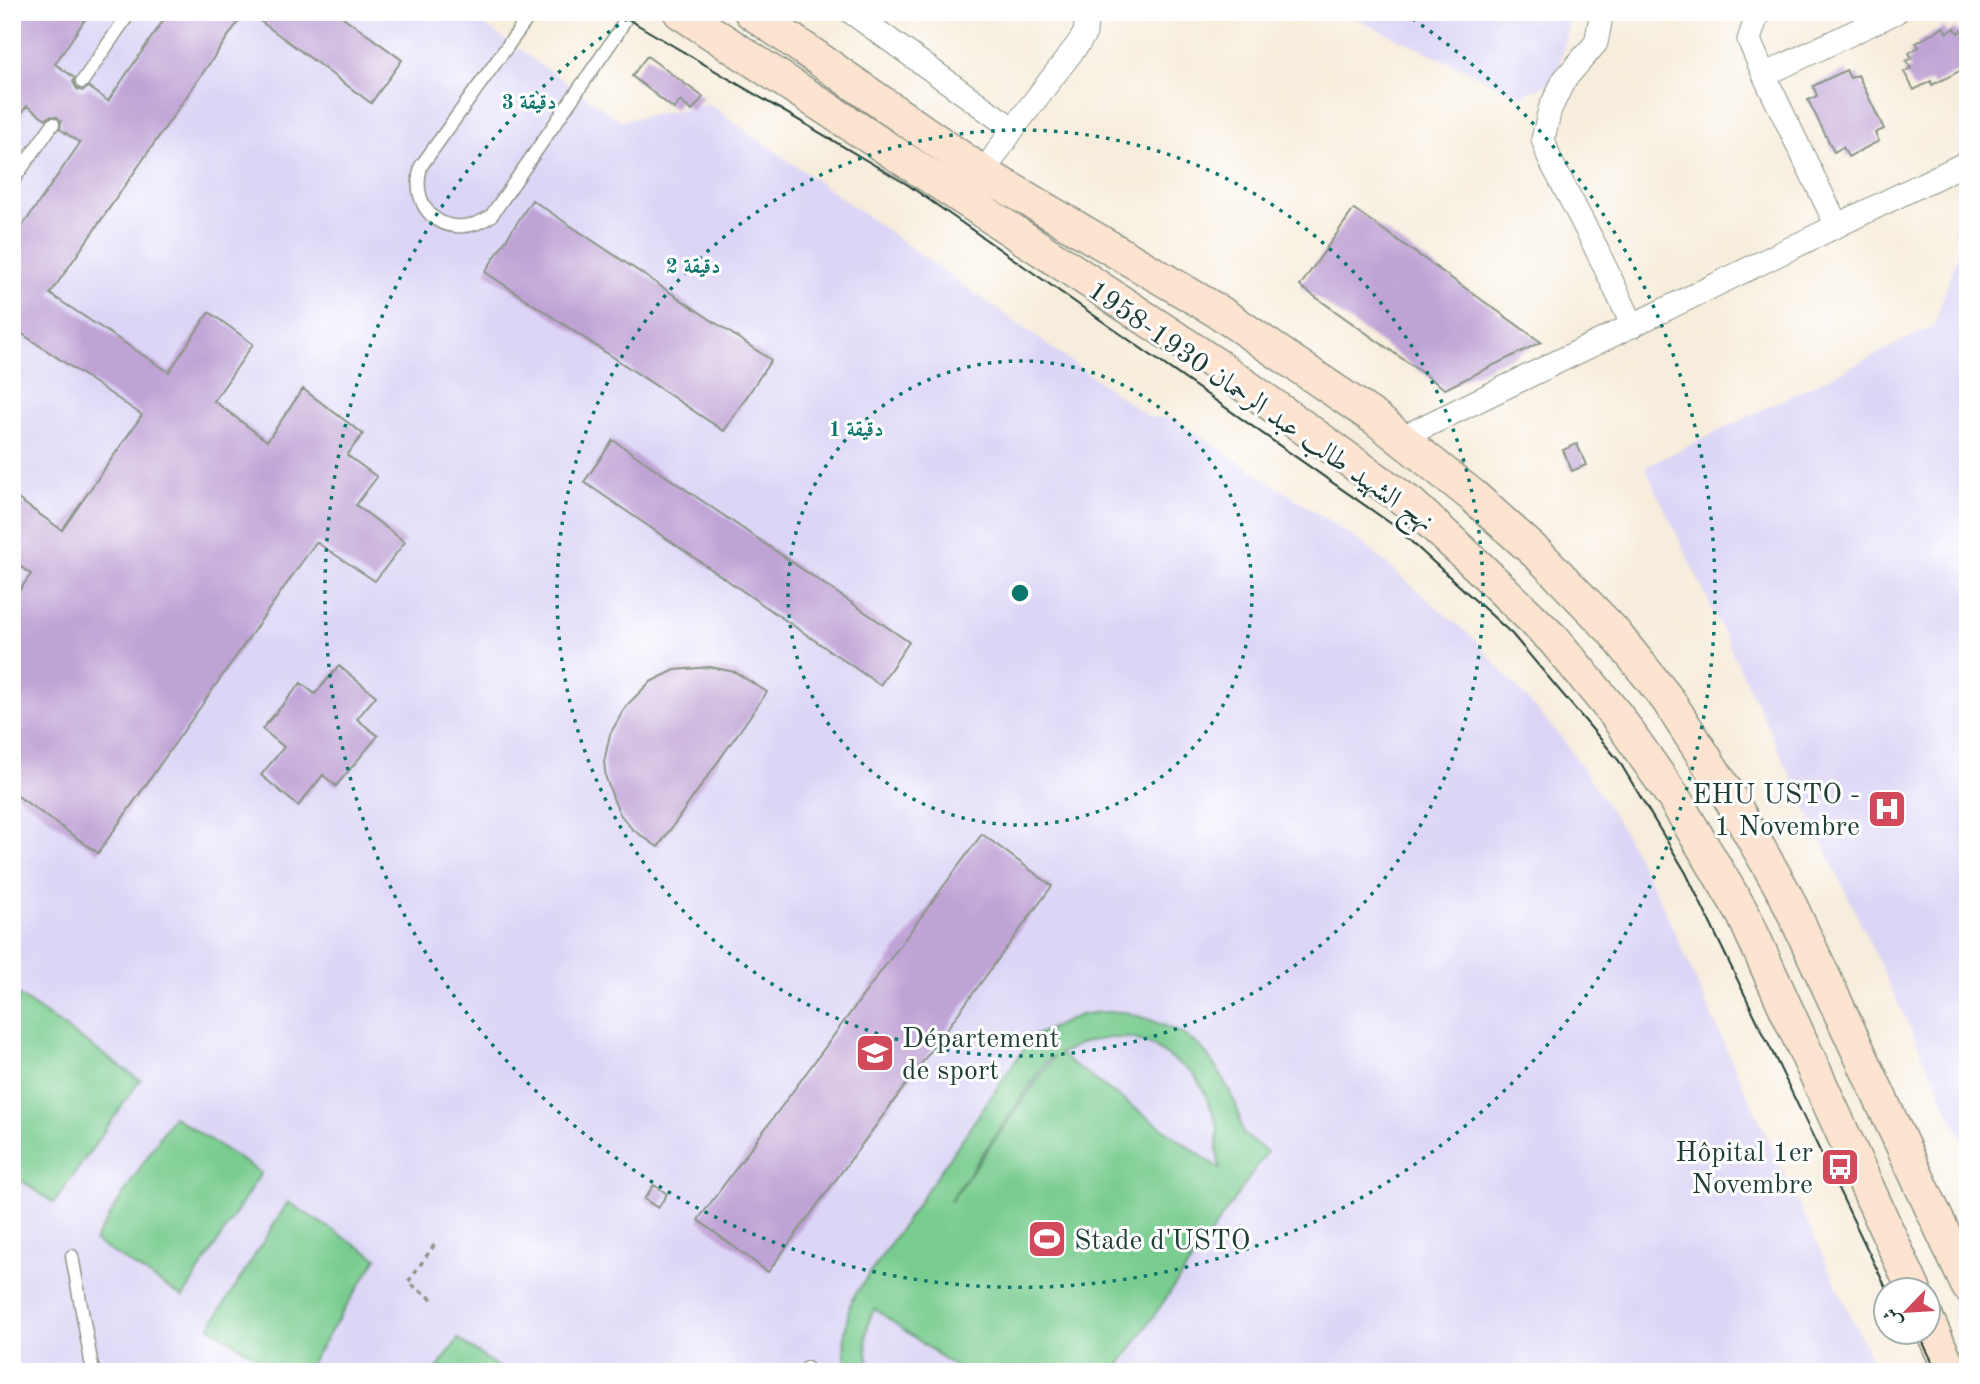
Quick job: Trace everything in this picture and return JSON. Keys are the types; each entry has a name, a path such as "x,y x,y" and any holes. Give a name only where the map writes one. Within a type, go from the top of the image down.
{"main road":[{"name":"نهج الشهيد طالب عبد الرحمان 1930-1958","path":"680,12 1215,364 1422,514 1554,640 1616,715 1674,797 1743,914 1908,1276"},
{"name":"نهج الشهيد طالب عبد الرحمان 1930-1958","path":"751,12 983,173 1219,312 1375,418 1473,496 1542,558 1612,629 1668,701 1723,786 1785,894 1968,1286"},
{"path":"1939,1346 1951,1372"}],"street":[{"path":"852,12 1013,129"},
{"path":"983,173 1013,129 1079,44 1085,33 1087,12"},
{"path":"1602,12 1596,43 1564,80 1550,109 1543,139 1550,160 1633,326"},
{"path":"1758,12 1749,40 1838,226"},
{"path":"1764,75 1896,12"},
{"path":"1401,438 1968,162"}],"lane":[{"path":"82,82 131,12"},
{"path":"532,12 421,166 418,192 423,205 442,223 467,227 491,216 617,34 629,12"},
{"path":"12,182 53,124"},
{"path":"72,1256 93,1372"}],"path":[{"path":"432,1299 408,1282 435,1244"}],"shaded area":[{"path":"12,12 469,12 621,121 709,104 1149,417 1173,418 1361,542 1474,639 1565,742 1618,822 1662,904 1877,1372 12,1372"},
{"path":"1342,12 1572,12 1556,80 1521,96"},
{"name":"EHU USTO - 1 Novembre","path":"1968,223 1968,1151 1645,467 1934,326"}],"green space":[{"path":"12,991 140,1080 54,1203 12,1174"},
{"name":"Stade d'USTO","path":"1125,1012 1181,1033 1202,1048 1221,1075 1236,1104 1243,1134 1267,1152 1115,1372 962,1372 875,1309 868,1323 866,1340 872,1372 847,1372 845,1336 851,1301 1032,1037 1080,1015","holes":["1132,1038 1153,1046 1194,1074 1218,1126 1217,1150 1220,1169 1059,1054 1084,1042","1054,1056 951,1201 950,1201 1048,1059"]},
{"path":"173,1116 261,1173 183,1297 94,1241"},
{"path":"288,1202 377,1258 305,1372 281,1372 210,1327"},
{"path":"458,1339 505,1372 435,1372"}],"building":[{"path":"12,12 90,12 55,64 75,78 73,82 77,89 82,91 89,87 108,101 169,12 245,12 50,294 169,372 209,312 253,344 214,401 267,441 303,389 363,434 347,455 377,477 356,505 405,542 375,581 316,542 98,853 12,792 12,601 31,574 12,561 12,495 62,530 142,415 12,327 12,241 80,143 60,129 61,121 57,117 50,116 46,119 27,106 12,126"},
{"path":"248,12 336,12 402,60 371,103"},
{"path":"1944,27 1947,33 1955,28 1958,33 1968,27 1968,67 1932,85 1931,81 1914,90 1904,72 1911,68 1906,61 1912,58 1909,53 1919,47 1916,43"},
{"path":"647,56 703,97 692,111 680,101 674,109 632,76"},
{"path":"1846,70 1850,78 1858,75 1884,129 1875,133 1879,141 1848,157 1843,147 1834,152 1808,100 1817,96 1813,86"},
{"path":"532,200 771,360 724,431 485,272"},
{"path":"1354,209 1541,342 1445,389 1300,286"},
{"path":"613,440 909,642 880,685 584,482"},
{"path":"1577,444 1586,465 1572,471 1563,450"},
{"path":"339,666 376,696 357,719 378,736 336,786 323,775 298,806 261,775 284,747 262,729 301,683 315,694"},
{"path":"710,667 735,672 767,692 658,847 632,829 614,801 604,762 610,734 626,706 650,682 675,670"},
{"name":"Département de sport","path":"982,834 1052,886 768,1272 698,1220"},
{"path":"654,1185 667,1194 658,1208 644,1199"}],"tram line":[{"path":"616,12 908,185 1393,525 1512,634 1619,761 1686,873 1880,1276"},
{"path":"1925,1346 1937,1372"}],"place":[{"name":"EHU USTO - 1 Novembre","path":"1887,809"},
{"name":"Département de sport","path":"875,1053"},
{"name":"Hôpital 1er Novembre","path":"1840,1167"},
{"name":"Stade d'USTO","path":"1047,1239"}]}
